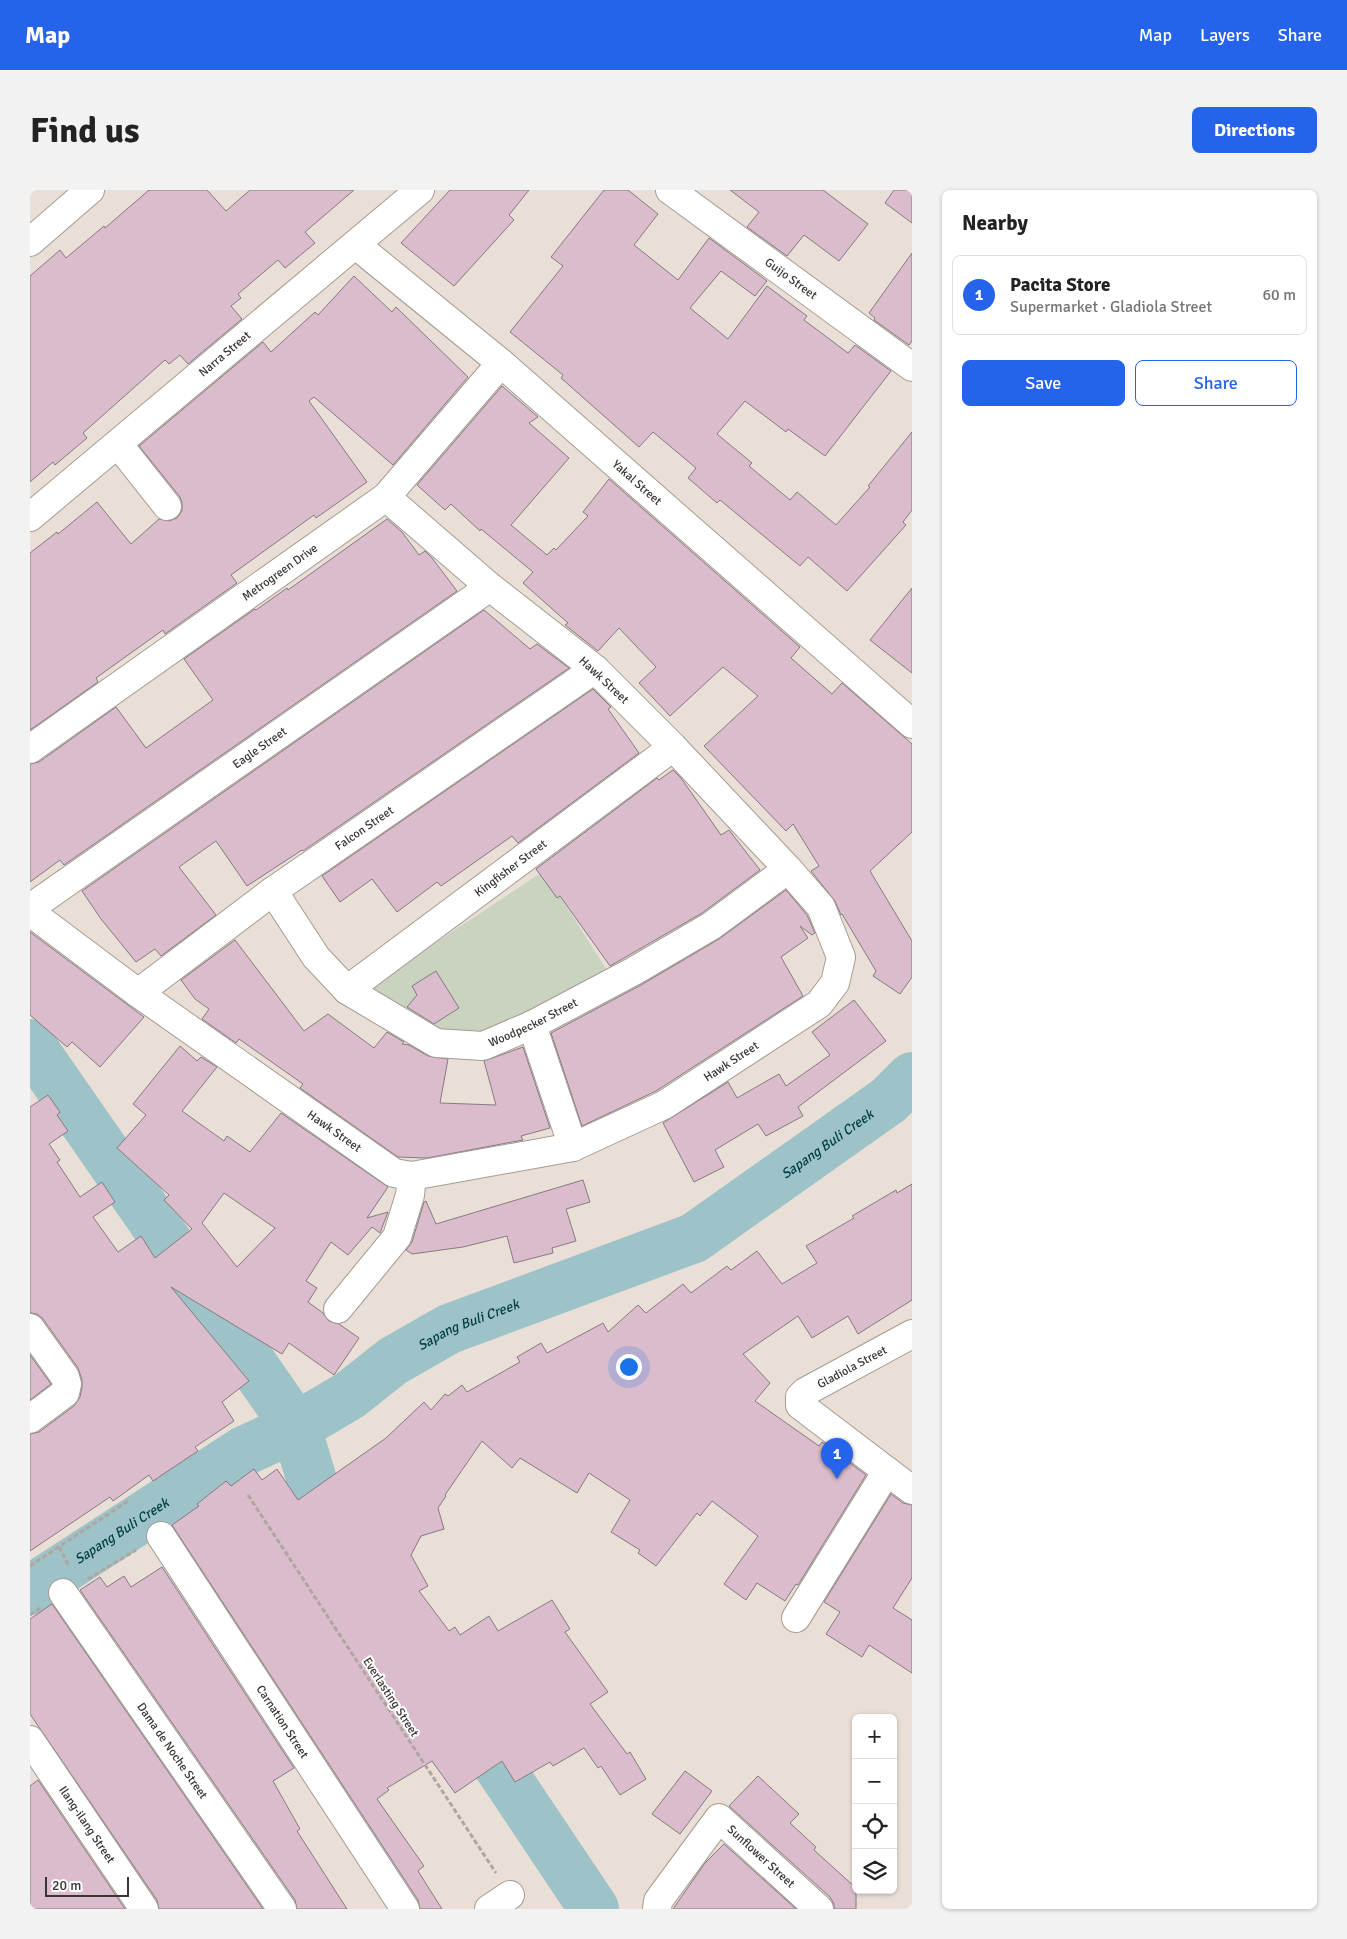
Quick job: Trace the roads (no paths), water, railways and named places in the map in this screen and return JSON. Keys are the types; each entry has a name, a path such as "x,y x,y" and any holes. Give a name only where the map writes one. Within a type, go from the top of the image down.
{"street":[{"path":"30,242 90,190"},
{"name":"Narra Street","path":"30,517 420,190"},
{"name":"Guijo Street","path":"670,190 912,367"},
{"name":"Yakal Street","path":"356,245 501,363 912,724"},
{"name":"Metrogreen Drive","path":"30,749 386,497 501,363"},
{"path":"118,444 167,506"},
{"name":"Hawk Street","path":"30,912 138,993 394,1173 412,1176 573,1147 664,1105 819,1004 835,982 841,957 821,907 788,869 673,747 595,669 490,587 386,497"},
{"name":"Eagle Street","path":"30,908 490,587"},
{"name":"Falcon Street","path":"138,993 273,891 595,669"},
{"name":"Kingfisher Street","path":"347,990 673,747"},
{"name":"Woodpecker Street","path":"273,891 316,956 347,990 436,1043 483,1046 532,1025 634,971 711,926 788,869"},
{"path":"532,1025 573,1147"},
{"path":"338,1309 397,1237 410,1195 412,1176"},
{"path":"30,1328 65,1377 67,1384 65,1393 30,1419"},
{"name":"Gladiola Street","path":"888,1471 800,1405 800,1397 912,1334"},
{"path":"796,1618 888,1471 912,1490"},
{"name":"Carnation Street","path":"161,1536 405,1909"},
{"name":"Dama de Noche Street","path":"68,1582 282,1909"},
{"name":"Ilang-ilang Street","path":"30,1740 144,1909"},
{"name":"Sunflower Street","path":"657,1909 658,1901 718,1818 819,1909"}],"waterway":[{"path":"30,1044 296,1427 321,1511 349,1546"},
{"name":"Sapang Buli Creek","path":"30,1590 244,1451 296,1427 350,1395 393,1361 449,1329 694,1238 889,1100 912,1077"},
{"path":"459,1707 594,1909"}],"place":[{"name":"Pacita Store","path":"837,1479"}]}
